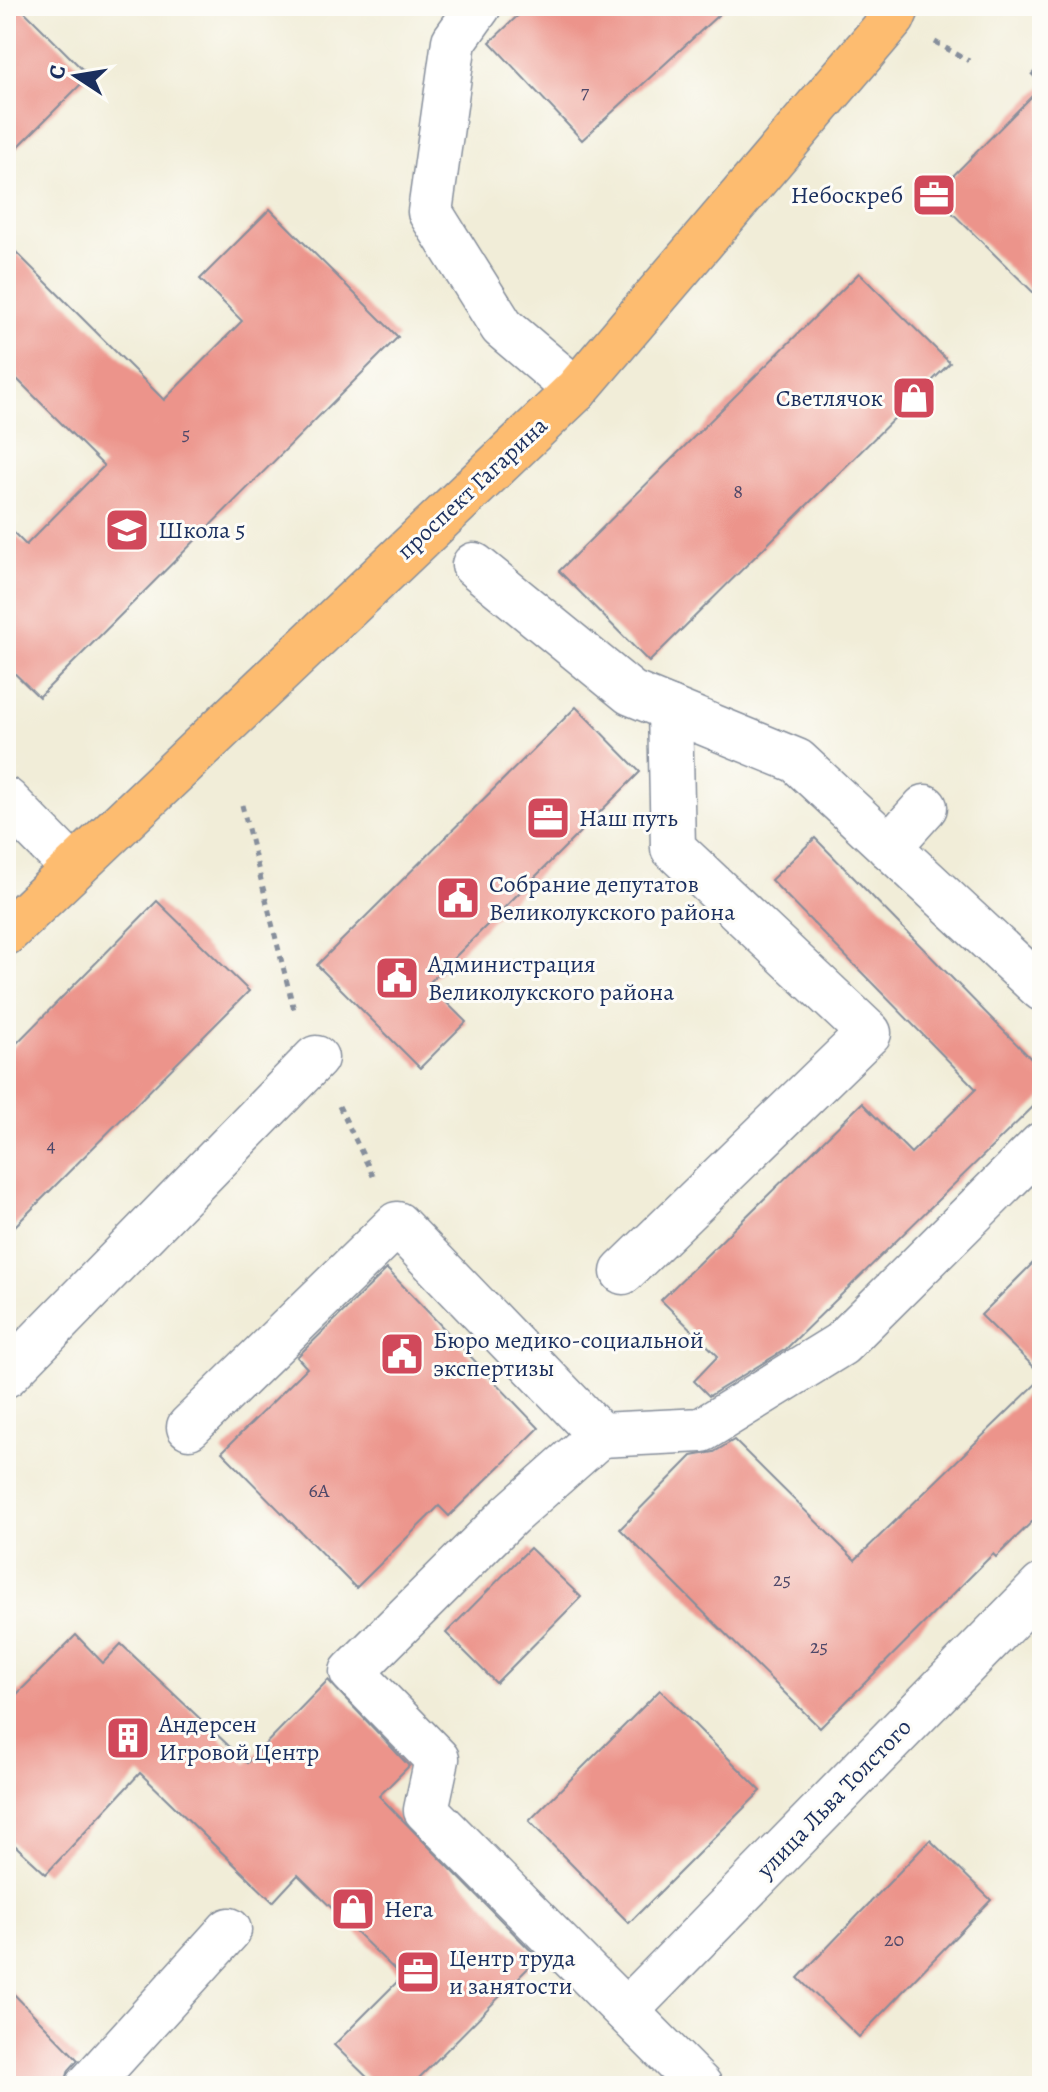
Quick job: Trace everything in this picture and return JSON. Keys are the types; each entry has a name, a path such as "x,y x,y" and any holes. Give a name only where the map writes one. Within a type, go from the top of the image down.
{"main road":[{"name":"проспект Гагарина","path":"6,933 576,390 893,18 898,6"}],"street":[{"path":"479,6 454,41 430,212 502,327 576,390"},
{"path":"474,565 631,693 797,761 1042,989"},
{"path":"623,1272 869,1033 673,848 670,709"},
{"path":"6,800 72,867"},
{"path":"889,847 925,807"},
{"path":"6,1375 316,1058"},
{"path":"700,2086 426,1810 437,1759 352,1672 510,1515 600,1435 702,1430 841,1344 1042,1144"},
{"path":"189,1427 397,1224 600,1435"},
{"name":"улица Льва Толстого","path":"626,2011 1042,1586"},
{"path":"88,2086 229,1930"}],"path":[{"path":"1032,76 1042,66"}],"building":[{"path":"6,6 19,6 89,76 6,159"},
{"path":"528,6 728,6 582,140 490,42"},
{"path":"1042,86 1042,301 934,195"},
{"path":"270,209 398,337 39,697 6,665 6,525 26,545 104,466 6,368 6,242 164,400 242,321 200,279"},
{"path":"859,273 950,363 649,662 559,571"},
{"path":"576,707 640,772 428,984 466,1022 420,1068 317,965"},
{"path":"815,838 1042,1070 1042,1098 786,1349 709,1396 694,1381 718,1356 661,1300 862,1103 911,1153 976,1089 771,880"},
{"path":"157,901 249,991 6,1235 6,1054"},
{"path":"1042,1254 1042,1375 981,1315"},
{"path":"387,1269 539,1428 449,1516 439,1506 356,1588 222,1452 307,1368 297,1357"},
{"path":"1042,1378 1042,1512 996,1557 993,1554 820,1728 620,1529 692,1456 714,1452 734,1440 855,1560"},
{"path":"530,1548 581,1597 496,1683 446,1633"},
{"path":"76,1635 103,1663 121,1644 247,1763 328,1680 409,1766 379,1796 538,1958 411,2086 376,2086 334,2045 402,1977 298,1875 273,1902 140,1773 46,1874 6,1837 6,1705"},
{"path":"660,1690 761,1791 629,1923 529,1821"},
{"path":"930,1840 991,1900 859,2037 798,1978"},
{"path":"6,1986 78,2060 69,2070 64,2086 6,2086"}],"place":[{"name":"Небоскреб","path":"934,195"},
{"name":"Светлячок","path":"914,398"},
{"name":"Школа 5","path":"127,530"},
{"name":"Наш путь","path":"548,818"},
{"name":"Собрание депутатов Великолукского района","path":"458,898"},
{"name":"Администрация Великолукского района","path":"397,978"},
{"name":"Бюро медико-социальной экспертизы","path":"402,1354"},
{"name":"Андерсен Игровой Центр","path":"128,1738"},
{"name":"Нега","path":"353,1909"},
{"name":"Центр труда и занятости","path":"418,1972"}]}
